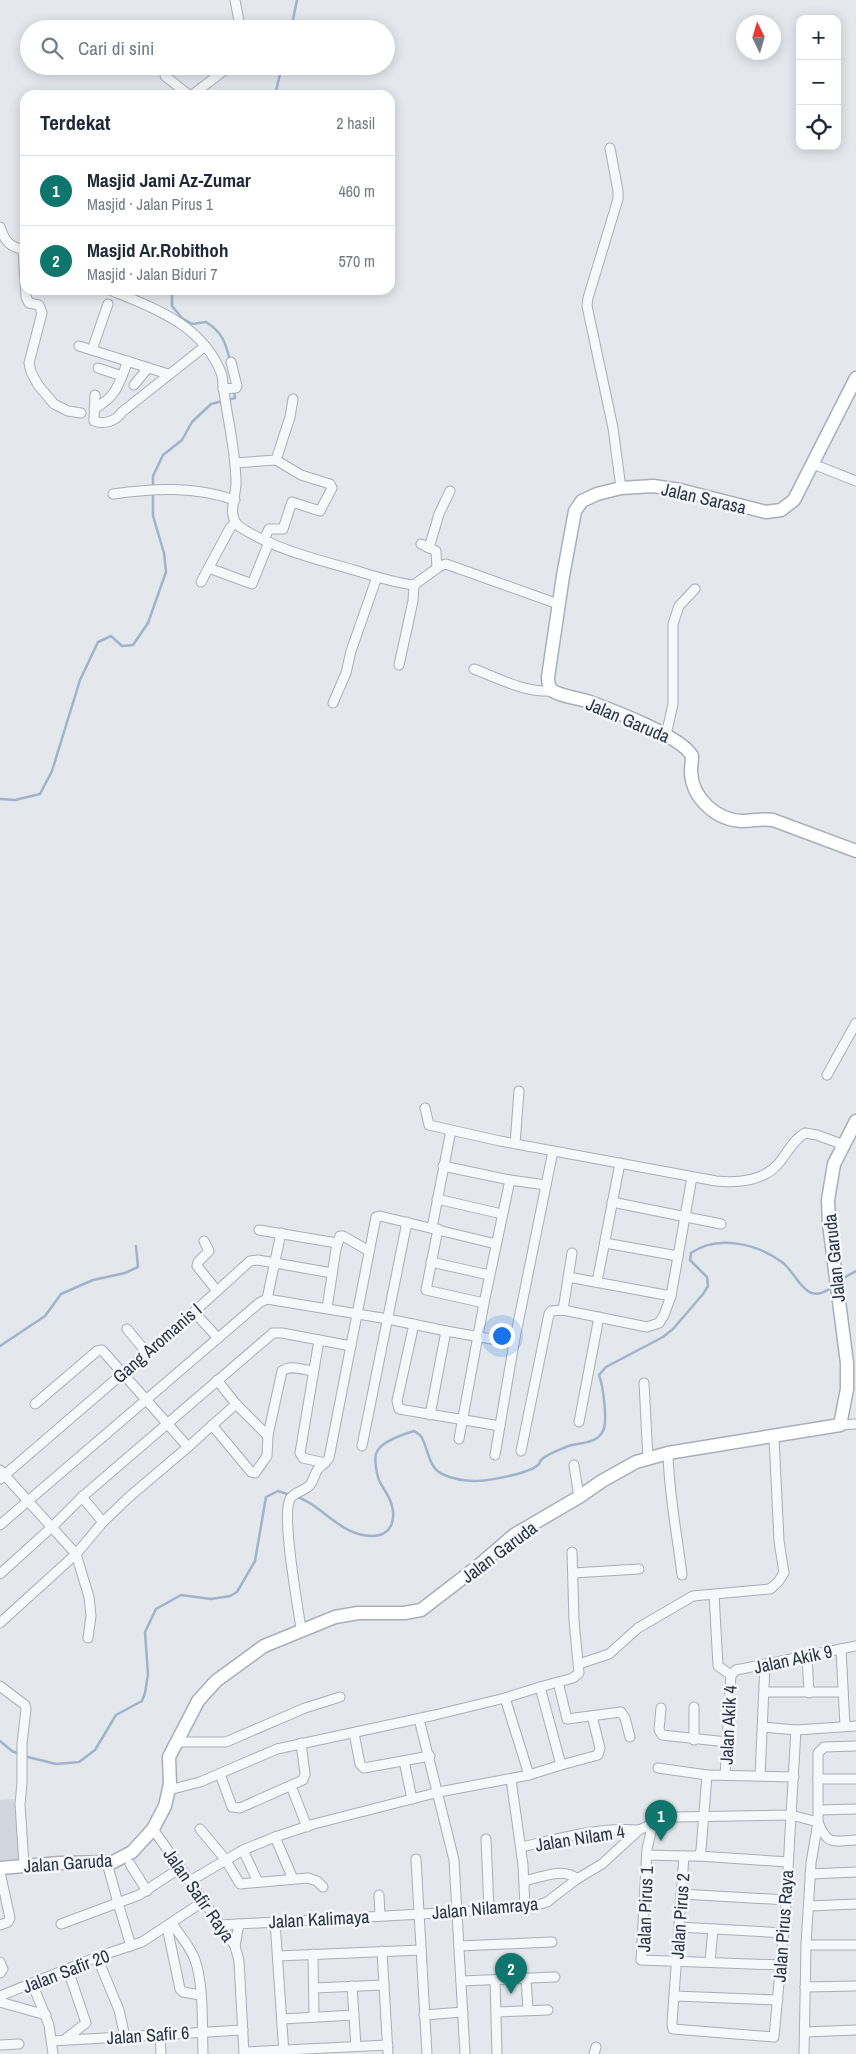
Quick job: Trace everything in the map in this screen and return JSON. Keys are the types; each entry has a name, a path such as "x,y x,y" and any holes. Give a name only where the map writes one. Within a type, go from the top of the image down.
{"street":[{"path":"235,0 239,20"},
{"path":"198,90 218,75"},
{"path":"165,76 184,90"},
{"path":"610,148 618,199 587,306 613,428 621,488"},
{"path":"0,227 6,242 20,248"},
{"path":"26,295 30,303 39,305 42,312 30,363 31,372 38,385 54,404 68,411 81,414"},
{"path":"122,295 168,315 192,333 218,362 229,389 235,463 235,500 232,513 235,523 266,541 307,557 377,577 414,585 444,564 452,565 495,583 558,604 548,671 550,685 554,691 542,692 525,689 474,668"},
{"path":"92,350 108,304"},
{"path":"79,346 168,374"},
{"path":"95,395 94,421 96,423 117,419 122,412 204,347"},
{"path":"94,409 105,403 115,393 128,361"},
{"path":"229,389 238,383 231,362"},
{"path":"98,368 122,376"},
{"path":"134,386 148,368"},
{"name":"Jalan Sarasa","path":"558,604 578,505 588,497 621,488 665,487 749,508 774,512 787,506 794,500 856,378"},
{"path":"276,460 290,417 293,399"},
{"path":"209,568 252,584 269,529 282,529 292,502 320,511 332,488 330,484 300,475 276,460 235,463"},
{"path":"813,464 856,481"},
{"path":"113,494 168,488 208,492 235,500"},
{"path":"438,568 437,553 425,546 450,491"},
{"path":"201,582 230,528 235,523"},
{"path":"333,702 346,674 351,651 377,577"},
{"path":"399,665 413,601 414,585"},
{"path":"666,735 673,704 673,624 679,606 695,589"},
{"name":"Jalan Garuda","path":"554,691 591,703 666,735 684,745 692,756 691,772 694,786 700,798 718,815 741,821 763,818 773,820 856,851"},
{"path":"827,1076 856,1023"},
{"path":"516,1144 519,1091"},
{"path":"425,1108 429,1125 516,1144 692,1177 733,1182 758,1176 778,1164 796,1138 805,1132 844,1145"},
{"name":"Jalan Garuda","path":"0,1868 24,1865 107,1863 120,1860 132,1852 153,1829 165,1806 169,1790 168,1761 198,1701 210,1686 241,1660 264,1646 301,1629 344,1614 404,1613 421,1610 514,1536 622,1469 648,1458 668,1453 840,1425 847,1389 847,1363 829,1224 828,1200 834,1164 856,1121"},
{"path":"451,1130 437,1199 431,1262 426,1290 484,1303"},
{"path":"495,1455 514,1343 554,1151"},
{"path":"597,1282 620,1163"},
{"path":"443,1166 510,1180 546,1185"},
{"path":"521,1451 549,1314 555,1310 563,1310 647,1327 659,1323 664,1315 671,1296 692,1177"},
{"path":"459,1439 484,1303 510,1180"},
{"path":"437,1199 502,1214"},
{"path":"612,1202 721,1224"},
{"path":"301,1629 287,1510 292,1496 312,1483 318,1470 329,1458 376,1216 435,1228 496,1244"},
{"path":"362,1446 407,1222"},
{"path":"259,1230 337,1243"},
{"path":"267,1298 280,1233"},
{"path":"327,1308 337,1243 342,1235 369,1251"},
{"path":"204,1241 209,1251 198,1262 197,1266 218,1291"},
{"path":"605,1243 678,1256"},
{"path":"563,1310 572,1253"},
{"name":"Gang Aromanis I","path":"2,1474 147,1353 250,1261 332,1273"},
{"path":"431,1262 490,1275"},
{"path":"568,1277 671,1296"},
{"path":"0,1525 217,1337 259,1302 267,1298 388,1318 446,1332 514,1343"},
{"path":"194,1312 217,1337"},
{"path":"579,1422 599,1317"},
{"path":"414,1324 397,1406 401,1410 500,1426"},
{"path":"127,1329 147,1353"},
{"path":"430,1415 446,1332"},
{"path":"0,1574 82,1497 272,1333 282,1333 351,1346"},
{"path":"319,1340 300,1453 303,1458 325,1463"},
{"path":"35,1404 99,1350 103,1351 188,1447"},
{"path":"212,1425 253,1473 267,1456 268,1436 283,1370 290,1368 313,1371"},
{"path":"217,1380 236,1404 268,1436"},
{"path":"644,1383 648,1458"},
{"path":"0,1623 76,1554 103,1522 129,1497 236,1404"},
{"path":"840,1425 856,1424"},
{"path":"579,1664 609,1654 638,1628 693,1596 770,1589 784,1574 779,1541 774,1437"},
{"path":"668,1453 671,1504 682,1574"},
{"path":"574,1465 579,1497"},
{"path":"2,1474 76,1554 89,1597 91,1616 88,1638"},
{"path":"82,1497 103,1522"},
{"path":"169,1790 200,1782 264,1753 300,1743 419,1719 505,1698 577,1675 579,1673 579,1664 574,1621 572,1552"},
{"path":"573,1573 639,1569"},
{"path":"714,1594 718,1666 731,1675"},
{"name":"Jalan Akik 9","path":"731,1675 736,1670 856,1646"},
{"path":"841,1649 845,1726"},
{"path":"807,1656 809,1693"},
{"path":"760,1776 765,1664"},
{"name":"Jalan Akik 4","path":"725,1775 731,1675"},
{"path":"558,1682 566,1718 570,1720 621,1712 630,1737"},
{"path":"0,1686 25,1705 26,1708 22,1744 20,1804 24,1865"},
{"path":"540,1687 561,1764"},
{"path":"765,1692 843,1692"},
{"path":"176,1742 226,1742 305,1708 340,1697"},
{"path":"505,1698 529,1775"},
{"path":"694,1707 694,1740"},
{"path":"661,1708 659,1730 660,1734 665,1737 727,1742"},
{"path":"190,1881 243,1850 307,1827 439,1792 529,1775 599,1754 600,1748 592,1716"},
{"path":"419,1719 439,1792 454,1860 465,2054"},
{"path":"763,1726 796,1730 856,1726"},
{"name":"Jalan Pirus Raya","path":"774,2037 787,1900 796,1730"},
{"path":"354,1733 360,1764 363,1768 430,1756"},
{"path":"220,1774 229,1803 236,1809 301,1781 306,1776 300,1743"},
{"path":"804,2054 806,1946 810,1874 819,1810 818,1754 822,1748 828,1746 856,1746"},
{"path":"404,1761 412,1799"},
{"path":"658,1768 707,1774 794,1777"},
{"name":"Jalan Pirus 2","path":"707,1774 699,1856 684,1856 672,2023 674,2030 774,2037"},
{"path":"511,1779 522,1847 525,1908"},
{"path":"818,1779 856,1779"},
{"path":"290,1786 307,1827"},
{"path":"819,1810 856,1809"},
{"name":"Jalan Nilamraya","path":"418,1914 525,1908 547,1902 577,1879 602,1864 639,1830 653,1823 675,1817 792,1815 816,1821"},
{"path":"816,1821 827,1839 856,1840"},
{"name":"Jalan Pirus 1","path":"653,1823 647,1854 641,1960 676,1961"},
{"name":"Jalan Safir Raya","path":"153,1829 235,1946 239,1961 244,2053"},
{"path":"200,1829 225,1859 240,1884 308,1878 317,1881 323,1887"},
{"name":"Jalan Nilam 4","path":"522,1847 580,1834 624,1829 639,1830"},
{"path":"275,1837 292,1879"},
{"path":"486,1839 489,1910"},
{"path":"243,1850 258,1882"},
{"name":"Jalan Pirus 1","path":"647,1854 684,1856"},
{"path":"699,1856 788,1862"},
{"path":"416,1859 427,2054"},
{"path":"107,1863 131,1946"},
{"path":"130,1864 147,1891"},
{"path":"60,1924 147,1891 180,1868"},
{"path":"0,1872 10,1917 8,1922 0,1925"},
{"path":"525,1881 564,1872 572,1874 577,1879"},
{"path":"810,1874 856,1872"},
{"path":"681,1894 787,1900"},
{"path":"380,1895 380,1916"},
{"name":"Jalan Safir 20","path":"0,1996 97,1957 148,1939 204,1901"},
{"path":"809,1906 856,1904"},
{"name":"Jalan Kalimaya","path":"220,1925 418,1914"},
{"path":"275,1921 284,2052"},
{"path":"235,1946 239,1924"},
{"path":"169,1925 180,1989 183,1992 200,1995"},
{"path":"169,1925 194,1958 200,1995 204,2054"},
{"path":"679,1926 784,1933"},
{"path":"710,1962 713,1928"},
{"path":"459,1946 552,1942"},
{"path":"806,1946 856,1945"},
{"path":"278,1956 421,1950"},
{"path":"244,2053 356,2046 388,2049 382,1951"},
{"path":"313,1954 314,2017"},
{"path":"97,1957 119,2010 125,2037"},
{"path":"676,1961 781,1965"},
{"path":"0,1962 3,1970 0,1973"},
{"path":"62,2041 86,2023 68,1970"},
{"path":"461,1981 555,1977"},
{"path":"526,1978 528,2010"},
{"path":"495,1980 497,2054"},
{"path":"32,1983 50,2025 53,2054"},
{"path":"314,1988 384,1985"},
{"path":"352,1986 356,2046"},
{"path":"805,1988 856,1986"},
{"path":"675,1996 778,2000"},
{"path":"0,2002 46,2015"},
{"path":"497,2012 548,2010"},
{"path":"424,2015 463,2012"},
{"path":"282,2019 354,2015"},
{"name":"Jalan Safir 6","path":"52,2041 243,2030"},
{"path":"805,2032 856,2030"},
{"path":"160,2034 161,2054"},
{"path":"0,2045 19,2044"}],"shaded area":[{"path":"14,1799 21,1859 0,1861 0,1800"}],"waterway":[{"path":"293,20 297,0"},
{"path":"276,90 280,75"},
{"path":"172,295 172,306 182,318 192,324 206,322 220,334 225,343 230,361"},
{"path":"153,488 153,476 163,455 182,440 192,422 211,404 235,398 234,389"},
{"path":"0,799 15,800 40,794 52,771 80,680 98,642 111,636 122,646 133,645 148,623 166,572 164,553 153,516 153,493"},
{"path":"295,1496 305,1500 350,1531 361,1535 379,1535 389,1529 392,1524 393,1513 390,1500 378,1478 375,1457 382,1446 398,1436 414,1431 419,1434 434,1467 438,1471 460,1480 469,1481 495,1479 526,1472 539,1464 547,1455 571,1445 596,1439 603,1431 605,1420 599,1375 606,1367 663,1337 673,1329 703,1294 708,1286 707,1277 690,1260 691,1253 702,1247 725,1243 749,1246 761,1250 782,1262 803,1287 815,1294 832,1287"},
{"path":"0,1346 45,1316 61,1294 93,1280 125,1273 138,1267 136,1246"},
{"path":"840,1280 856,1271"},
{"path":"24,1756 56,1764 79,1762 95,1750 116,1715 142,1701 148,1674 145,1632 156,1609 181,1595 211,1599 230,1596 237,1592 255,1561 266,1497 278,1491 290,1495"},
{"path":"0,1741 19,1754"}],"place":[{"name":"Masjid Jami Az-Zumar","path":"661,1841"},
{"name":"Masjid Ar.Robithoh","path":"511,1994"}]}
